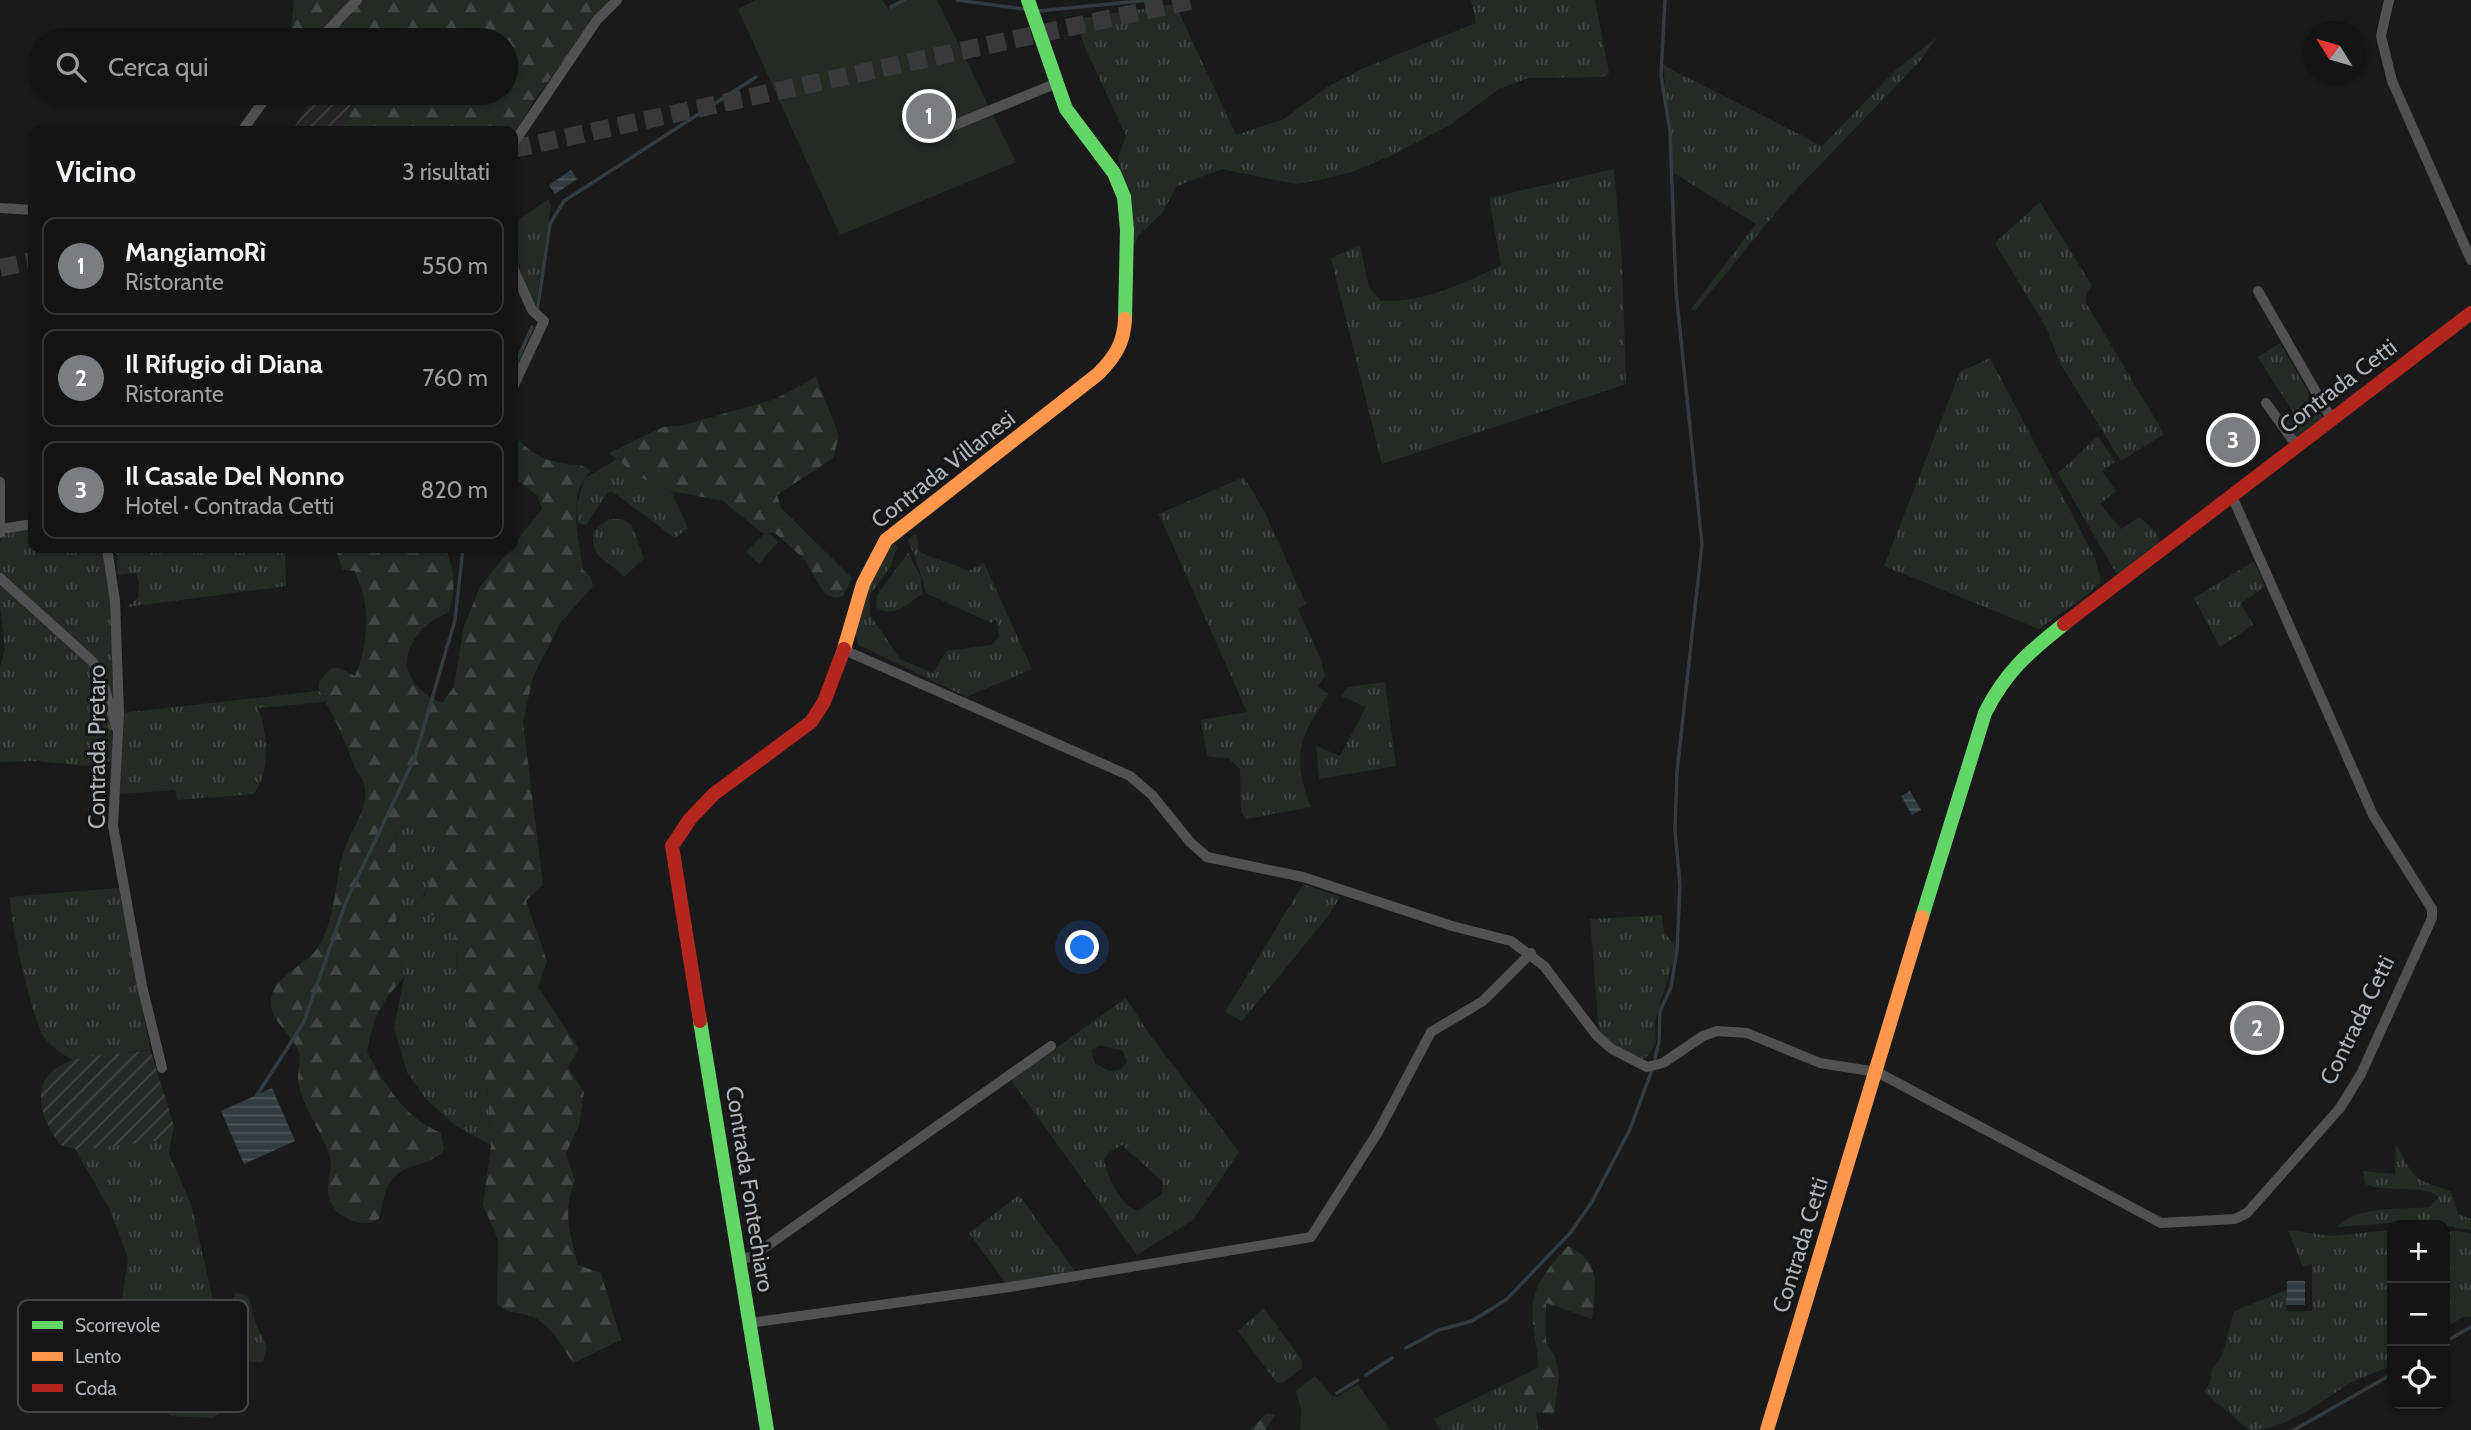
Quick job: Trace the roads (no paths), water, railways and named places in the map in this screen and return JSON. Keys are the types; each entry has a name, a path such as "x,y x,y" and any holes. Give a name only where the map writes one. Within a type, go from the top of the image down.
{"street":[{"path":"330,28 357,0"},
{"path":"518,137 597,20 617,0"},
{"name":"Contrada Villanesi","path":"688,956 672,846 679,830 742,771 808,725 830,689 862,584 874,555 886,540 1098,374 1114,358 1124,337 1127,230 1124,197 1114,173 1066,109 1028,0"},
{"path":"2389,0 2381,36 2392,81 2471,260"},
{"path":"940,131 1057,83"},
{"path":"246,126 260,105"},
{"path":"0,208 28,210"},
{"path":"518,279 532,310 544,321 518,376"},
{"path":"2258,291 2332,419"},
{"name":"Contrada Cetti","path":"1767,1430 1877,1072 1966,766 1984,713 2000,683 2016,663 2054,631 2471,313"},
{"path":"2266,403 2297,446"},
{"path":"0,482 1,531 28,525"},
{"name":"Contrada Cetti","path":"1877,1072 2095,1190 2167,1224 2235,1219 2247,1213 2340,1108 2361,1074 2432,918 2432,909 2373,815 2232,496"},
{"name":"Contrada Pretaro","path":"108,553 115,601 118,731 113,826 142,986 162,1068"},
{"path":"0,578 93,662 102,679 118,731"},
{"path":"842,649 1130,776 1153,794 1191,842 1207,857 1303,877 1452,926 1511,941 1531,953 1544,966 1597,1036 1612,1049 1647,1067 1674,1057 1703,1036 1730,1030 1747,1033 1820,1063 1877,1072"},
{"path":"750,1323 1010,1287 1311,1237 1378,1132 1432,1032 1483,1001 1531,953"},
{"name":"Contrada Fontechiaro","path":"688,956 767,1430"},
{"path":"738,1259 751,1257 1051,1046"}],"waterway":[{"path":"891,7 904,0"},
{"path":"957,0 1023,9"},
{"path":"1038,11 1150,0"},
{"path":"1655,1058 1659,1042 1660,1011 1671,987 1677,950 1680,885 1675,830 1677,772 1702,544 1676,291 1670,131 1661,75 1665,0"},
{"path":"537,312 550,224 564,201 756,77"},
{"path":"518,359 532,327"},
{"path":"257,1095 304,1022 346,902 415,757 455,620 462,553"},
{"path":"1406,1348 1439,1330 1472,1321 1507,1299 1571,1232 1592,1202 1630,1129 1652,1070"},
{"path":"2450,1339 2471,1327"},
{"path":"1366,1375 1392,1358"},
{"path":"2294,1430 2387,1377"},
{"path":"1337,1393 1358,1380"}],"tunnel":[{"path":"518,148 1194,0"},
{"path":"0,268 28,262"}],"place":[{"name":"MangiamoRì","path":"929,116"},
{"name":"Il Casale Del Nonno","path":"2233,440"},
{"name":"Il Rifugio di Diana","path":"2257,1028"}]}
